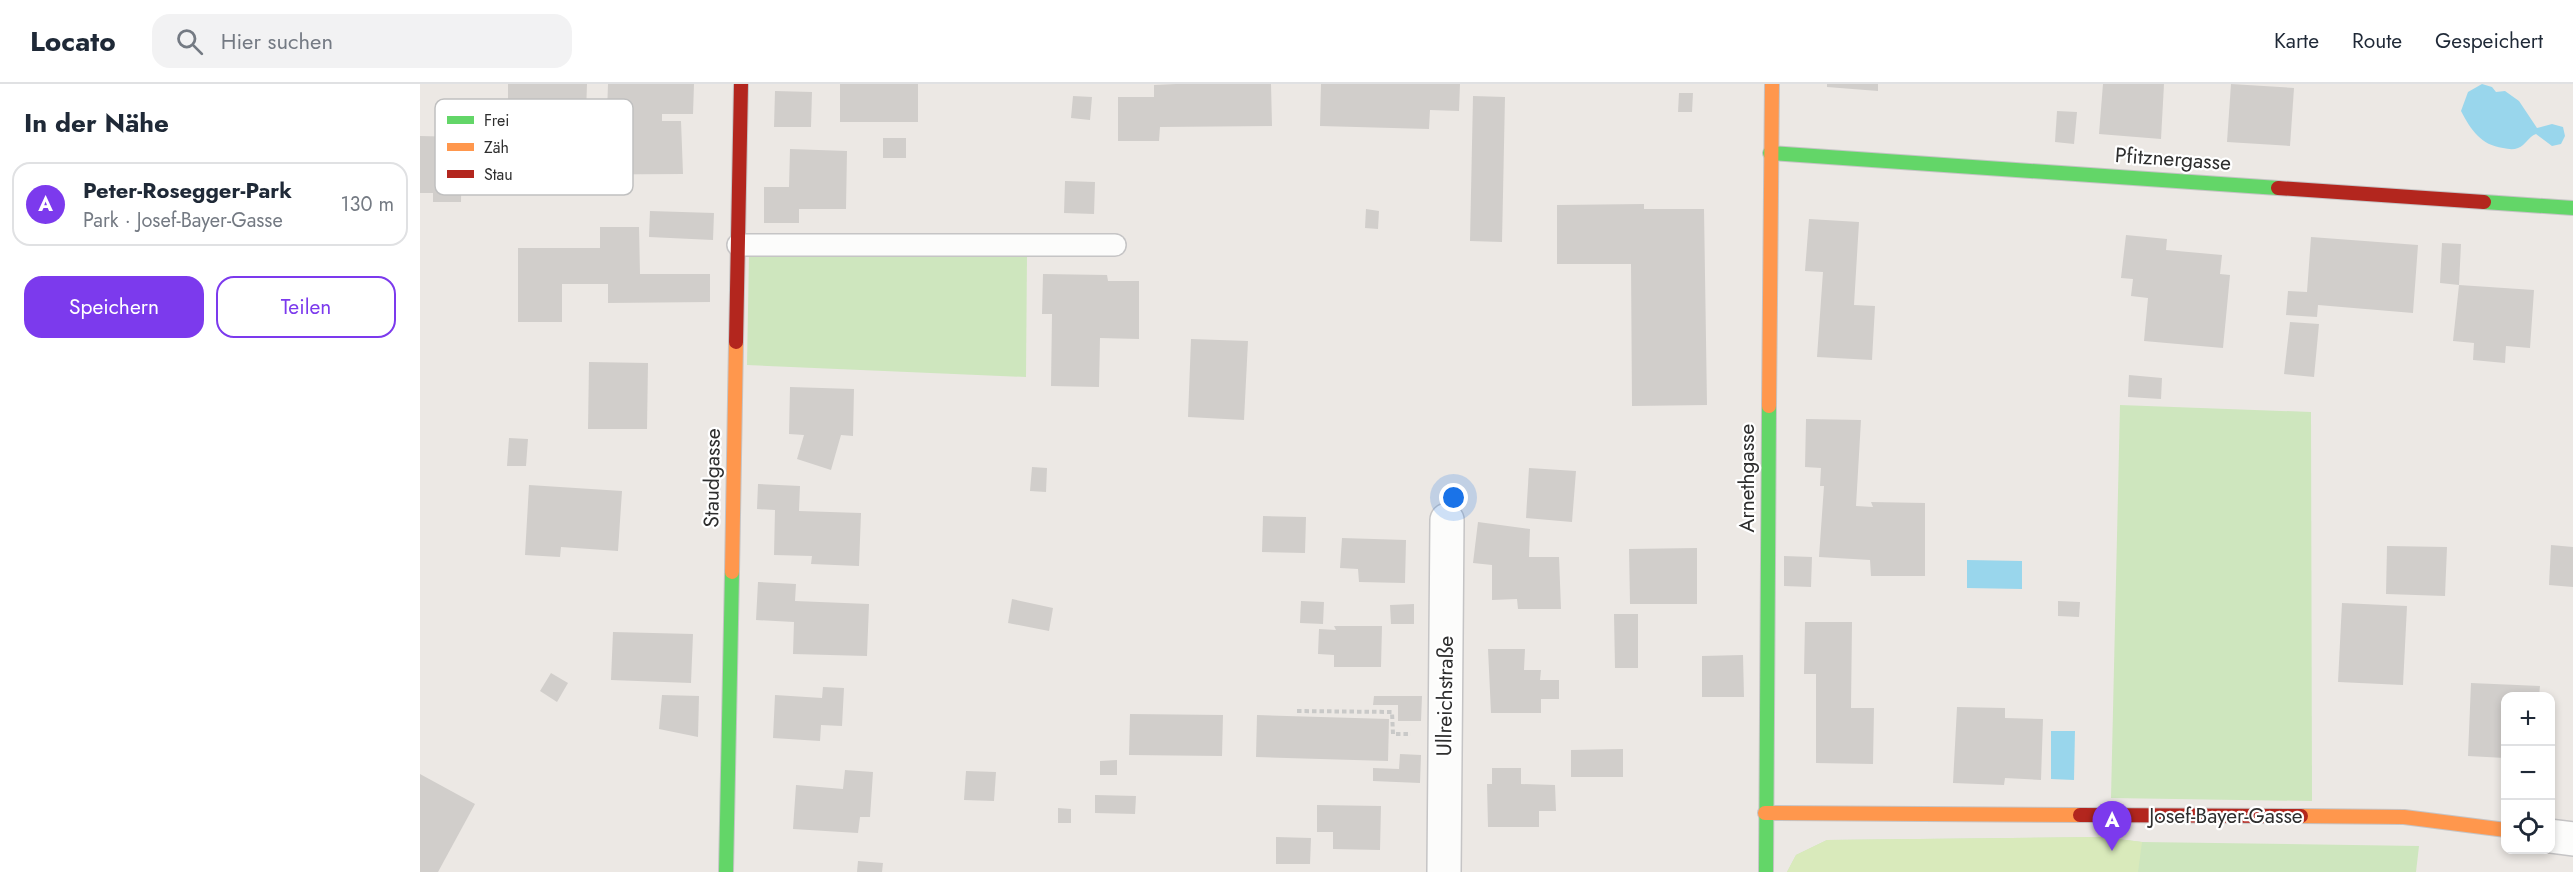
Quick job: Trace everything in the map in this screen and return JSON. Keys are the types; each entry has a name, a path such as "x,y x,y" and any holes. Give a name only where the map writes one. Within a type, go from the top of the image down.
{"street":[{"name":"Staudgasse","path":"726,872 741,84"},
{"name":"Arnethgasse","path":"1766,872 1772,84"},
{"name":"Pfitznergasse","path":"1770,153 2573,208"},
{"name":"Ullreichstraße","path":"1444,872 1447,520"},
{"name":"Josef-Bayer-Gasse","path":"1765,813 2404,817 2501,829"},
{"path":"2555,837 2573,839"}],"lane":[{"path":"738,245 1115,245"}],"path":[{"path":"1297,711 1392,712 1393,734 1445,734"}],"green space":[{"path":"749,254 1027,255 1026,377 747,365"},
{"path":"2120,405 2311,412 2312,801 2111,798"},
{"path":"2102,837 2142,842 2419,846 2416,872 1787,872 1796,855 1827,840"},
{"path":"2102,837 2142,842 2138,872 1787,872 1796,855 1827,840"}],"water":[{"path":"2482,84 2492,87 2496,92 2505,91 2519,101 2537,128 2552,124 2563,127 2565,136 2561,144 2552,146 2536,134 2521,147 2514,149 2495,146 2483,140 2473,130 2461,111 2468,92"},
{"path":"1967,560 2022,561 2022,589 1967,588"},
{"path":"2051,731 2075,731 2074,780 2051,779"}],"building":[{"path":"508,84 587,84 586,99 508,99"},
{"path":"608,84 694,84 693,114 662,114 662,121 681,121 683,174 633,174 633,99 607,99"},
{"path":"840,84 918,84 918,122 840,122"},
{"path":"1271,84 1272,126 1160,127 1159,141 1118,141 1118,97 1154,97 1154,85"},
{"path":"1321,84 1460,84 1459,111 1430,110 1429,129 1320,126"},
{"path":"1827,84 1878,84 1878,91 1827,87"},
{"path":"2103,84 2164,84 2161,139 2099,134"},
{"path":"2231,84 2294,88 2290,146 2227,142"},
{"path":"775,91 812,92 811,127 774,127"},
{"path":"1679,93 1693,93 1692,112 1678,112"},
{"path":"1073,96 1092,97 1090,120 1071,118"},
{"path":"1473,96 1505,97 1502,242 1470,241"},
{"path":"2057,111 2077,112 2074,144 2055,142"},
{"path":"420,136 435,136 435,195 461,195 461,202 433,202 433,193 420,193"},
{"path":"883,138 906,138 906,158 883,158"},
{"path":"790,149 847,151 846,209 799,209 799,223 764,223 764,187 789,187"},
{"path":"1065,181 1095,182 1094,214 1064,213"},
{"path":"1644,204 1644,209 1704,209 1707,405 1632,406 1631,264 1557,264 1557,205"},
{"path":"1366,209 1379,211 1378,229 1365,228"},
{"path":"650,211 714,213 713,240 649,237"},
{"path":"1809,219 1859,222 1854,305 1875,306 1872,360 1817,357 1823,272 1805,271"},
{"path":"600,227 639,227 640,274 710,274 710,302 608,303 608,284 562,284 562,322 518,322 518,248 600,248"},
{"path":"2126,235 2167,239 2166,250 2222,255 2220,274 2230,275 2223,348 2144,341 2148,298 2131,296 2133,279 2121,278"},
{"path":"2311,237 2418,245 2413,313 2318,305 2317,317 2286,315 2288,291 2307,292"},
{"path":"2442,243 2461,244 2459,285 2440,283"},
{"path":"1043,274 1107,275 1108,281 1139,281 1139,339 1100,338 1099,387 1051,386 1052,314 1042,314"},
{"path":"2459,285 2534,290 2530,348 2506,346 2505,363 2473,360 2474,343 2453,341"},
{"path":"2290,322 2319,324 2314,377 2284,374"},
{"path":"1191,339 1248,341 1244,420 1188,417"},
{"path":"589,362 648,363 647,429 588,429"},
{"path":"2129,375 2162,378 2161,399 2128,397"},
{"path":"790,387 854,389 853,436 841,435 831,470 797,459 804,435 789,434"},
{"path":"1806,419 1861,420 1856,506 1873,507 1871,502 1925,503 1925,576 1871,576 1870,560 1819,557 1824,486 1820,486 1821,468 1805,467"},
{"path":"509,438 528,439 526,466 507,466"},
{"path":"1032,467 1047,468 1046,492 1030,491"},
{"path":"1529,468 1576,471 1572,522 1526,518"},
{"path":"758,484 800,486 799,511 861,513 859,566 811,564 812,556 774,555 775,510 757,509"},
{"path":"529,485 622,491 618,551 561,547 560,557 525,555"},
{"path":"1263,516 1306,517 1305,553 1262,552"},
{"path":"1478,522 1530,529 1529,557 1559,557 1561,609 1518,609 1517,599 1492,600 1492,565 1473,563"},
{"path":"1342,538 1406,540 1405,583 1359,582 1358,569 1340,568"},
{"path":"2551,545 2573,547 2573,587 2549,585"},
{"path":"2387,546 2447,547 2445,596 2386,594"},
{"path":"1697,548 1697,604 1630,604 1629,549"},
{"path":"1784,556 1812,557 1811,587 1784,586"},
{"path":"758,582 796,584 795,601 869,604 867,656 793,654 794,622 756,620"},
{"path":"1012,599 1053,608 1049,631 1008,623"},
{"path":"1301,601 1324,602 1323,624 1300,623"},
{"path":"2058,601 2080,602 2079,617 2058,616"},
{"path":"2342,603 2407,606 2403,685 2338,682"},
{"path":"1414,604 1414,624 1391,624 1390,605"},
{"path":"1614,614 1638,614 1638,668 1615,668"},
{"path":"1805,622 1852,622 1851,708 1874,708 1873,764 1816,763 1816,674 1804,674"},
{"path":"1334,626 1382,626 1381,667 1334,667 1334,655 1318,654 1319,629 1336,630"},
{"path":"613,632 693,634 691,683 611,680"},
{"path":"1488,649 1525,649 1524,670 1541,670 1540,680 1559,680 1559,699 1541,699 1541,713 1491,713"},
{"path":"1743,655 1744,697 1702,697 1702,656"},
{"path":"551,673 568,683 557,702 540,691"},
{"path":"2471,683 2540,686 2539,692 2501,692 2501,758 2468,756"},
{"path":"823,687 844,688 842,726 821,725 820,741 773,738 775,695 822,698"},
{"path":"662,695 699,696 698,737 659,729"},
{"path":"1374,696 1422,696 1421,721 1398,721 1398,705 1373,705"},
{"path":"1957,707 2005,708 2005,718 2043,719 2041,780 2005,778 2004,785 1953,783"},
{"path":"1130,714 1223,715 1222,756 1129,755"},
{"path":"1257,715 1389,719 1388,761 1256,757"},
{"path":"1623,749 1623,777 1571,777 1571,750"},
{"path":"1400,754 1421,755 1420,783 1373,781 1373,768 1399,769"},
{"path":"1117,760 1117,775 1100,775 1100,761"},
{"path":"1492,768 1521,768 1521,784 1555,785 1556,811 1539,811 1539,827 1488,827 1487,784 1492,784"},
{"path":"845,770 873,772 870,817 860,817 858,833 793,829 796,785 843,789"},
{"path":"966,771 996,772 994,801 964,800"},
{"path":"420,774 475,804 438,872 420,872"},
{"path":"1095,795 1136,796 1135,814 1095,813"},
{"path":"1317,805 1381,806 1380,850 1333,849 1333,832 1317,832"},
{"path":"1058,808 1071,809 1071,823 1058,823"},
{"path":"1276,837 1311,838 1310,864 1276,864"},
{"path":"858,861 883,863 882,872 857,872"}],"traffic: fast":[{"path":"1770,153 2278,188"},
{"path":"2484,202 2573,208"},
{"path":"1766,872 1769,406"},
{"path":"726,872 732,572"}],"traffic: slow":[{"path":"1769,406 1772,84"},
{"path":"732,572 736,342"},
{"path":"1765,813 2080,815"},
{"path":"2301,816 2404,817 2501,829"}],"traffic: jam":[{"path":"736,342 741,84"},
{"path":"2278,188 2484,202"},
{"path":"2080,815 2301,816"}],"place":[{"name":"Peter-Rosegger-Park","path":"2112,851"}]}
